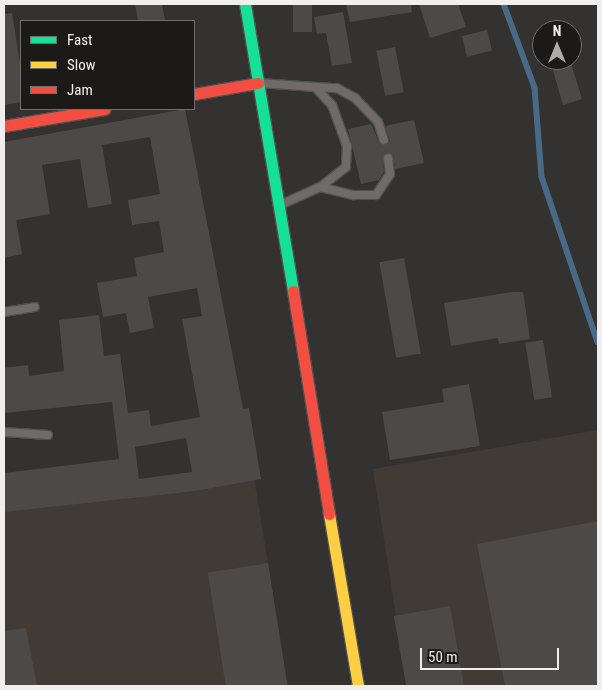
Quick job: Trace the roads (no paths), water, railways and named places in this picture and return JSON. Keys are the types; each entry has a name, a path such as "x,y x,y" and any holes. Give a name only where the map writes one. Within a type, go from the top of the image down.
{"main road":[{"path":"245,4 358,686"},
{"path":"195,94 258,83"},
{"path":"4,126 99,110"}],"lane":[{"path":"258,83 338,88 354,98 378,122 384,140"},
{"path":"278,205 320,187 346,166 347,146 332,105 316,87"},
{"path":"320,187 353,195 376,195 390,174 388,158"},
{"path":"4,312 35,307"},
{"path":"4,432 48,435"}],"waterway":[{"path":"504,4 535,88 542,177 598,342"}]}
